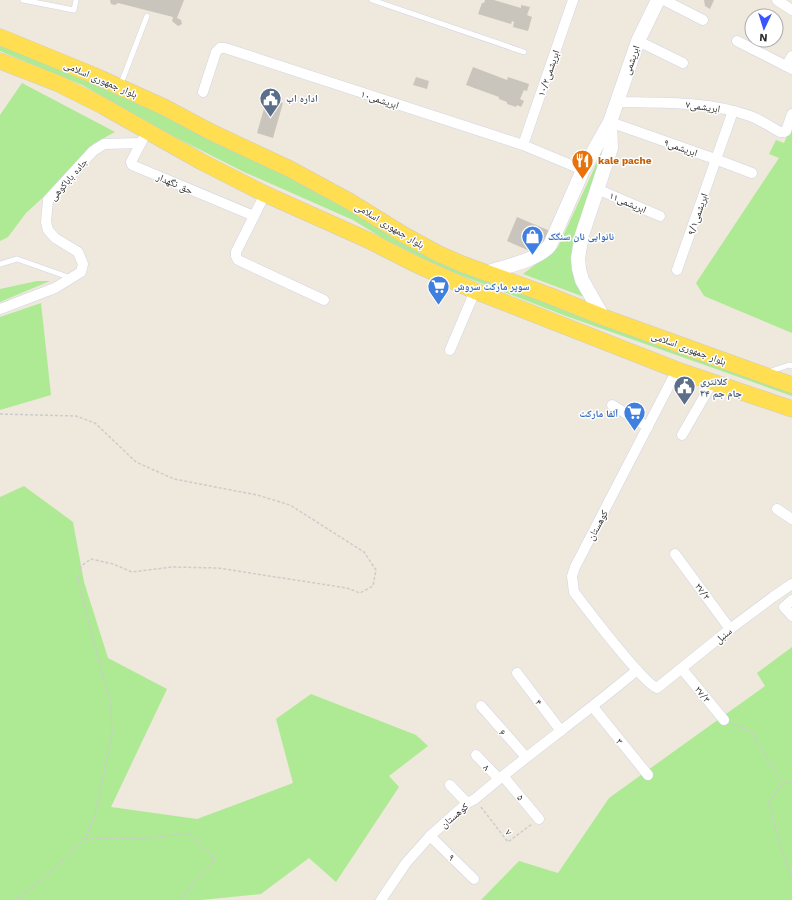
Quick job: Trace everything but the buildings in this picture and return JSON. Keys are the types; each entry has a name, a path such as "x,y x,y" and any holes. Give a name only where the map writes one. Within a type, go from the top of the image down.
{"main road":[{"name":"ابریشمی","path":"610,122 638,41 658,0"},
{"name":"بلوار جمهوری اسلامی","path":"0,37 164,107 211,132 290,169 349,201 404,235 437,253 548,295 603,318 792,385"},
{"name":"بلوار جمهوری اسلامی","path":"0,61 57,82 104,106 144,137 202,162 265,194 370,241 413,263 475,290 676,370 792,409"},
{"path":"485,272 525,260 548,248 582,170 610,122"},
{"path":"603,318 582,280 578,258 582,235 611,148 610,122"}],"street":[{"name":"۱۰/۲ابریشمی","path":"523,146 573,0"},
{"path":"664,0 703,20"},
{"path":"777,0 792,10"},
{"path":"638,41 683,63"},
{"path":"737,41 789,67 792,56"},
{"name":"ابریشمی۱۰","path":"203,92 216,52 220,48 225,48 523,146 582,170"},
{"name":"ابریشمی۷","path":"617,102 689,103 733,111 750,116 780,132 784,132 792,114"},
{"name":"۹/۱ابریشمی","path":"677,270 733,111"},
{"name":"ابریشمی۹","path":"610,122 752,173"},
{"name":"حق نگهدار","path":"144,137 131,162 132,165 254,216"},
{"name":"جاده باباکوهی","path":"0,309 55,288 82,272 83,264 78,252 55,238 48,230 46,222 48,200 93,151 99,147 104,144 144,137"},
{"name":"ابریشمی۱۱","path":"597,189 660,216"},
{"path":"265,194 236,252 238,260 324,300"},
{"path":"450,350 475,290"},
{"name":"کوهستان","path":"657,688 653,687 637,670 574,592 572,576 575,567 676,370"},
{"path":"682,435 712,383"},
{"path":"612,405 648,427"},
{"path":"777,509 792,519"},
{"name":"۲۷/۲","path":"675,554 730,629"},
{"name":"سنبل","path":"657,688 730,629 792,584"},
{"path":"792,600 784,607 792,616"},
{"name":"۲۷/۳","path":"682,669 724,720"},
{"name":"کوهستان","path":"381,900 406,863 430,836 471,801 526,757 593,707 637,670"},
{"name":"۴","path":"517,673 561,731"},
{"name":"۶","path":"481,706 526,757"},
{"name":"۳","path":"593,707 648,775"},
{"name":"۸","path":"476,756 501,777"},
{"name":"۵","path":"501,777 539,819"},
{"path":"450,785 471,801"},
{"name":"۹","path":"430,836 474,879"}],"lane":[{"path":"23,0 74,10 76,0"},
{"path":"372,0 524,52"},
{"path":"120,87 147,16"},
{"path":"0,264 17,260 72,278"},
{"path":"761,374 790,365 792,366"}],"path":[{"path":"0,414 76,416 94,423 136,462 174,479 257,494 290,505 364,552 376,570 373,586 360,593 347,588 218,568 172,567 132,572 113,564 91,559 81,566 78,581 111,706 112,734 95,815 85,838 53,870 16,900"},
{"path":"724,720 750,731 783,784"},
{"path":"792,782 783,784 769,801 780,845 792,878"},
{"name":"۷","path":"471,801 508,842 539,819"},
{"path":"85,838 142,840 189,833 215,859 179,900"}],"green space":[{"path":"0,46 86,78 229,145 367,218 792,392 792,396 566,316 442,268 384,239 353,220 242,171 165,132 82,85 0,51"},
{"path":"22,83 115,132 93,144 52,189 26,213 8,237 0,241 0,115"},
{"path":"792,125 792,333 704,296 696,283 779,158 769,154 776,140 784,143"},
{"path":"605,145 578,228 584,297 523,274 558,247"},
{"path":"37,281 50,281 0,302 0,289"},
{"path":"41,303 51,395 0,410 0,317"},
{"path":"24,486 73,522 84,582 108,658 167,689 111,807 197,819 293,783 276,719 311,694 416,735 428,746 389,776 399,787 336,882 309,858 261,894 201,900 0,900 0,497"},
{"path":"792,647 792,900 481,900 519,861 558,873 609,798 765,686 757,673"}],"place":[{"name":"اداره اب","path":"270,118"},
{"name":"kale pache","path":"583,180"},
{"name":"نانوایی نان سنگک","path":"532,256"},
{"name":"سوپر مارکت سروش","path":"438,306"},
{"name":"کلانتری ۳۴ جام جم","path":"684,406"},
{"name":"آلفا مارکت","path":"634,432"}]}
